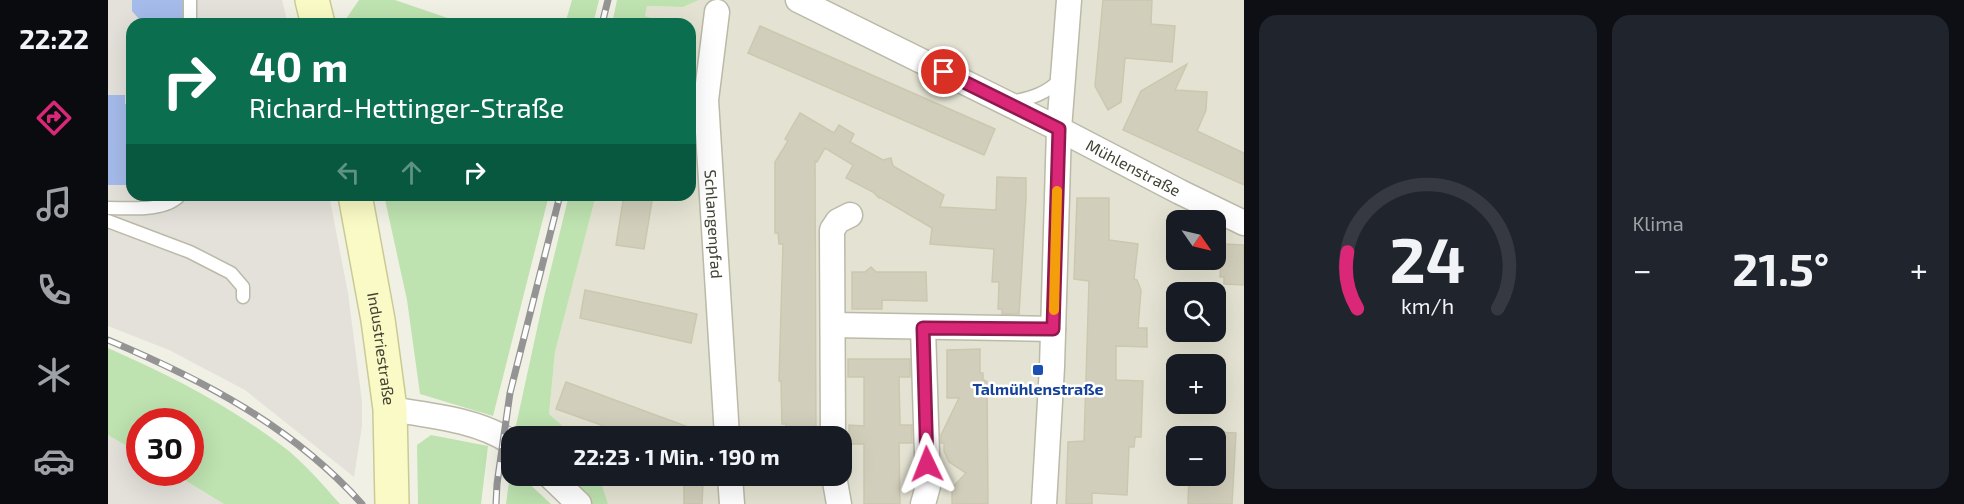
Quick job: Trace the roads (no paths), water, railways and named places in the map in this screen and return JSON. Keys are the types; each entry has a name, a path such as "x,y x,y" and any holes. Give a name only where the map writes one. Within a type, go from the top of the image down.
{"main road":[{"path":"312,0 316,18"},
{"name":"Industriestraße","path":"356,201 378,320 390,409 392,504"}],"street":[{"name":"Mühlenstraße","path":"798,0 1244,223"},
{"path":"1044,504 1053,329 1059,129 1069,0"},
{"name":"Schlangenpfad","path":"717,12 706,100 726,426"},
{"path":"833,426 832,230 838,221 850,215"},
{"path":"833,325 1053,329"},
{"path":"923,328 928,486 923,504"},
{"path":"390,409 481,427 501,435"},
{"path":"560,486 579,504"},
{"path":"731,486 732,504"},
{"path":"836,486 839,504"}],"lane":[{"path":"190,0 190,18"},
{"path":"1006,103 1041,95 1063,78"},
{"path":"108,208 148,209 170,201"},
{"path":"108,221 190,252 231,273 243,287 243,297"}],"water":[{"path":"132,0 183,0 183,18 138,18 132,11"},
{"path":"108,95 125,95 126,185 108,185"}],"railway":[{"path":"604,18 608,0"},
{"path":"496,504 510,393 558,201"},
{"path":"108,340 212,389 276,428 335,476 362,504"}],"place":[{"name":"Talmühlenstraße","path":"1038,370"}]}
